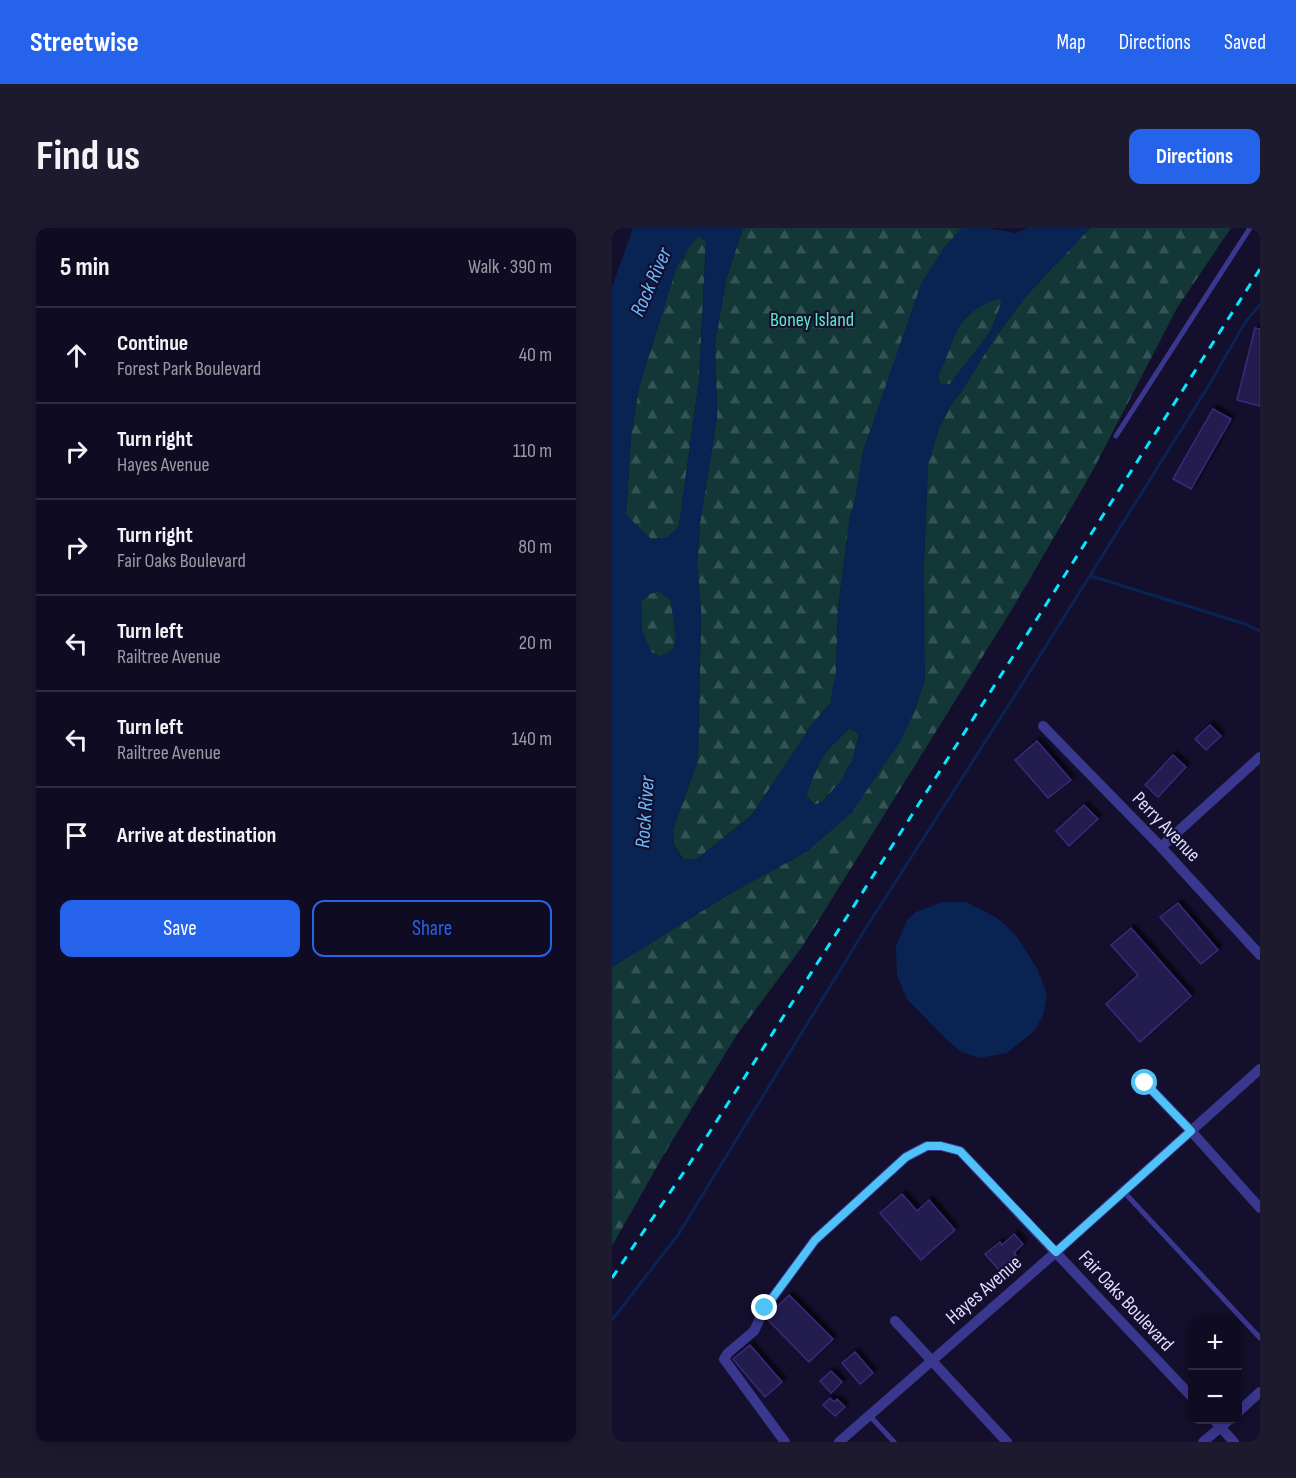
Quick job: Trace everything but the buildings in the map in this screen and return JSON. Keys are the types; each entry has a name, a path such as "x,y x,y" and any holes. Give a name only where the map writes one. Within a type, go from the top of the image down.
{"street":[{"name":"Perry Avenue","path":"1043,726 1161,847 1260,955"},
{"path":"1161,847 1260,757"},
{"name":"Hayes Avenue","path":"839,1442 1191,1131 1257,1076"},
{"path":"1145,1083 1260,1208"},
{"name":"Fair Oaks Boulevard","path":"785,1442 724,1359 754,1330 765,1308 815,1240 906,1157 927,1146 941,1146 960,1151 1188,1393"},
{"path":"895,1321 1007,1442"},
{"path":"1242,1408 1260,1392"},
{"path":"1203,1442 1219,1424"},
{"path":"1222,1424 1234,1442"}],"lane":[{"path":"1116,436 1250,228"},
{"path":"1123,1191 1260,1338"},
{"path":"869,1415 894,1442"}],"green space":[{"name":"Boney Island","path":"743,228 962,228 944,248 863,451 850,516 838,608 836,674 830,703 811,726 752,815 697,859 683,859 674,845 673,829 698,760 701,611 697,565 700,523 717,417 715,344 726,280"},
{"path":"1090,228 1231,228 1177,308 1092,472 1014,606 802,947 736,1036 663,1156 612,1246 612,967 731,893 806,852 852,812 924,562 928,464 939,428 949,408 994,339 1025,297"},
{"path":"699,235 706,242 699,380 679,526 667,538 651,539 626,515 631,436 639,387 677,265 684,257 685,250"},
{"path":"998,298 1002,301 991,331 950,384 940,385 938,376 961,323 975,310"},
{"path":"659,591 671,601 676,638 673,650 661,657 651,652 642,631 641,602 649,594"},
{"path":"850,728 859,734 852,762 843,779 822,802 815,805 806,796 818,762"}],"water":[{"name":"Rock River","path":"633,228 743,228 726,280 715,344 717,417 700,523 697,565 701,611 698,760 673,829 674,845 682,859 697,859 752,815 811,726 830,703 836,674 838,608 850,516 863,451 921,284 944,248 962,228 987,228 1016,233 1027,228 1090,228 1025,297 994,339 949,408 939,428 928,464 924,562 925,681 901,740 852,812 806,852 731,893 612,967 612,287","holes":["698,236 706,242 699,380 679,526 667,538 651,539 626,515 631,436 639,387 677,266","998,298 1002,302 991,331 950,384 940,384 938,376 961,323 970,314","659,591 671,601 676,638 673,650 661,657 651,652 642,631 641,602 649,594","851,728 859,734 852,762 843,779 822,802 814,805 806,796 822,758"]},
{"path":"943,902 966,902 997,918 1014,933 1037,968 1047,994 1043,1016 1034,1031 1007,1053 979,1058 962,1052 949,1042 907,999 897,975 896,946 907,920 916,912"}],"waterway":[{"path":"612,1320 678,1235 864,931 1019,689 1206,390 1246,321 1260,305"},
{"path":"1091,576 1242,623 1260,631"}],"railway":[{"path":"612,1278 688,1166 1260,269"}],"route":[{"path":"765,1308 815,1240 906,1157 927,1146 941,1146 960,1151 1056,1252 1191,1131 1145,1083"}]}
